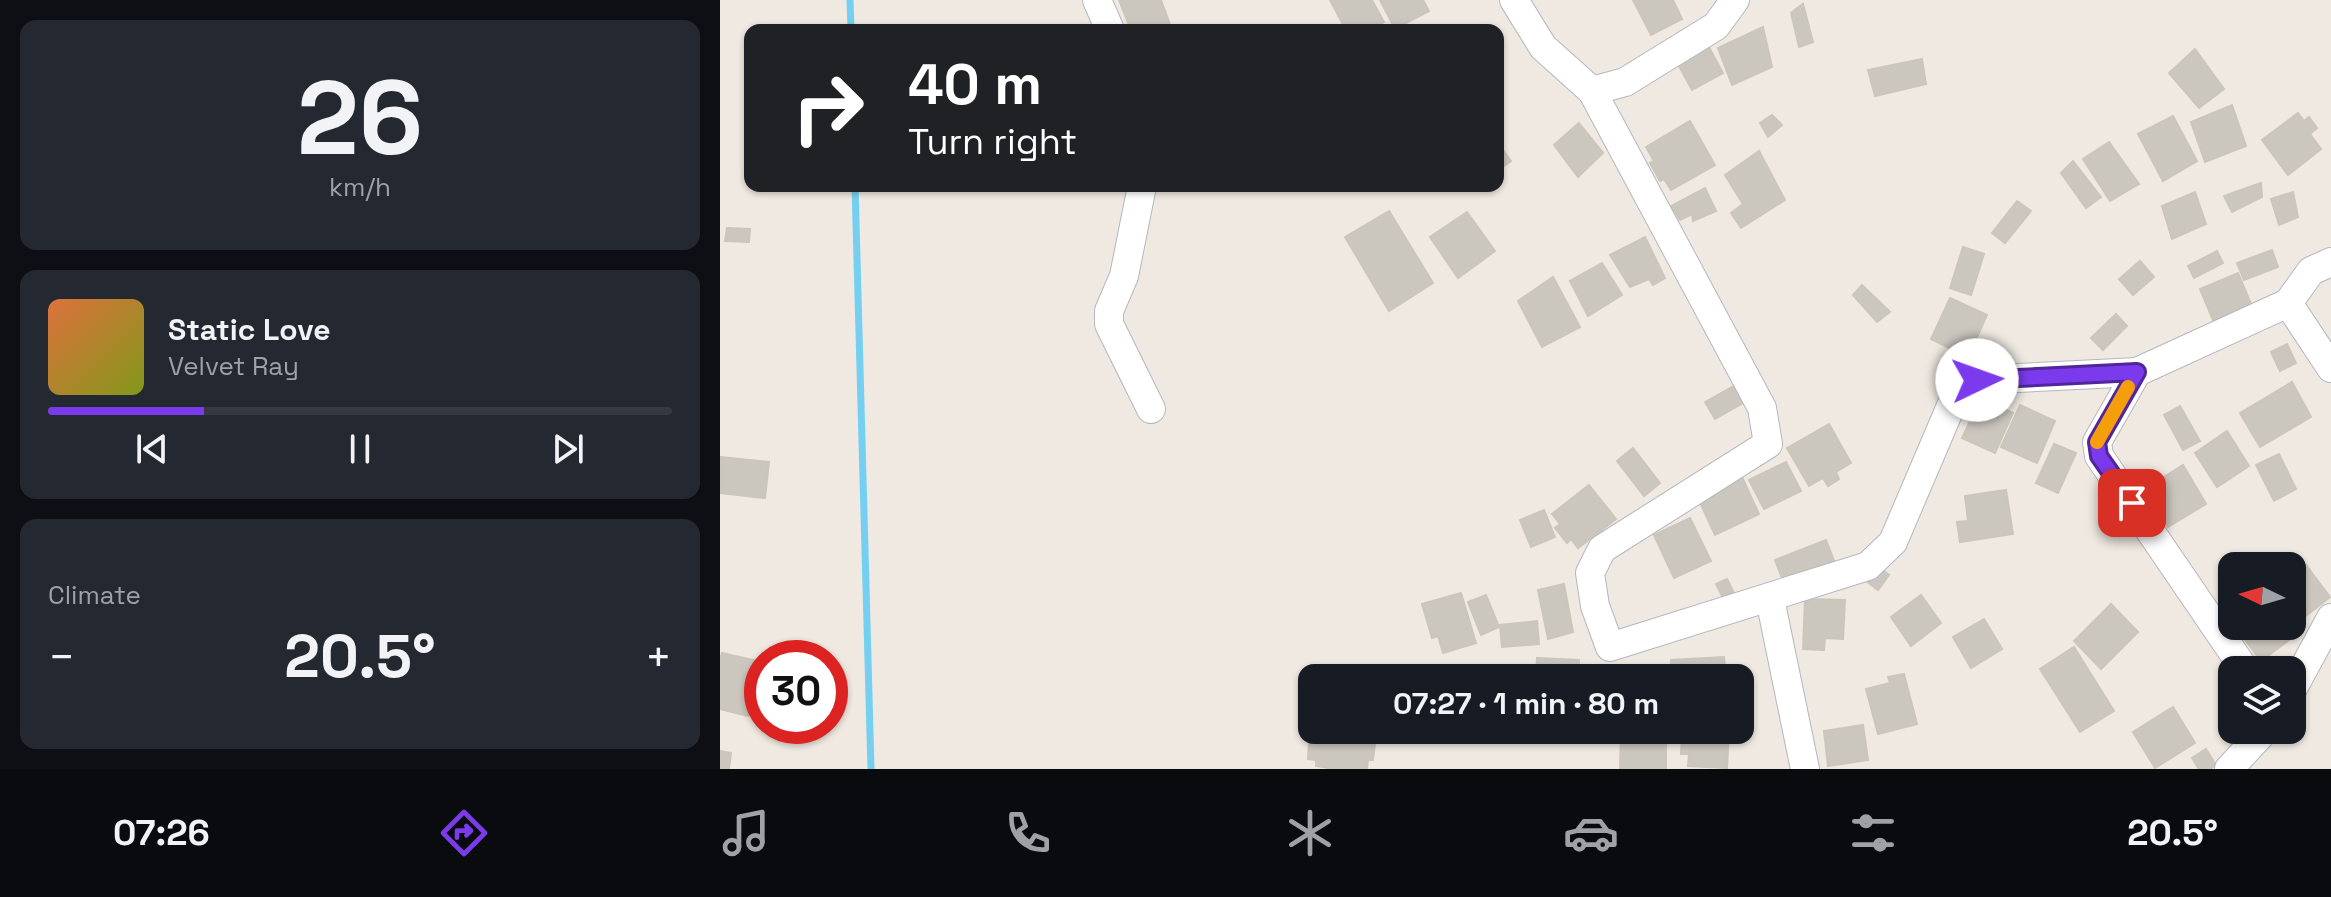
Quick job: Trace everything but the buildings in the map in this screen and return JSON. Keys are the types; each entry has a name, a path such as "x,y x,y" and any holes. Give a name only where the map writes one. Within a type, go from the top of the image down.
{"street":[{"path":"1097,0 1107,24"},
{"path":"1514,0 1543,47 1592,91 1762,408 1768,444 1602,549 1590,573 1595,606 1610,647 1868,566 1893,542 1957,392 1977,380 2137,372 2288,303 2311,271 2331,262"},
{"path":"1592,91 1625,82 1716,26 1735,0"},
{"path":"1141,192 1124,276 1109,311 1109,324 1151,409"},
{"path":"2288,303 2331,368"},
{"path":"2137,372 2097,442 2099,456 2235,656"},
{"path":"1770,599 1805,769"},
{"path":"2306,664 2331,618"},
{"path":"2229,769 2252,744"}],"waterway":[{"path":"850,0 851,24"},
{"path":"855,192 871,769"}],"slow traffic":[{"path":"2097,442 2128,387"}],"route":[{"path":"1977,380 2137,372 2097,442 2099,456 2132,503"}]}
